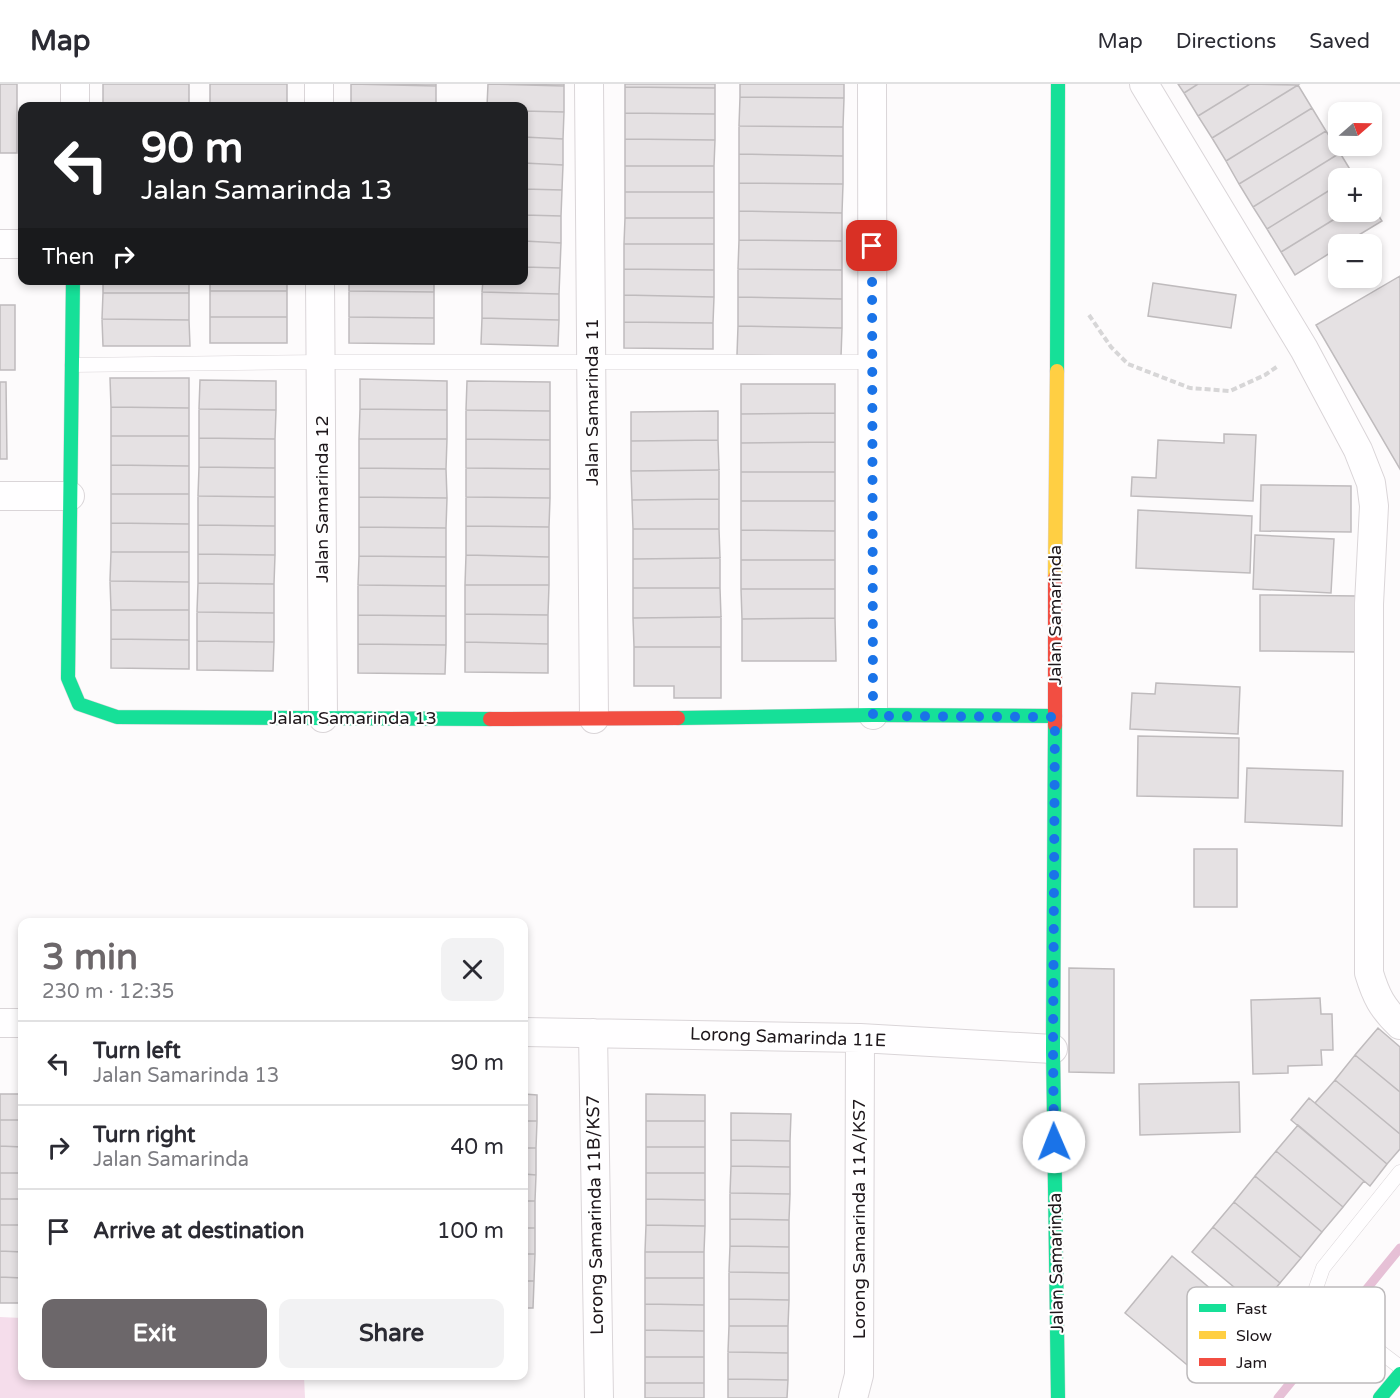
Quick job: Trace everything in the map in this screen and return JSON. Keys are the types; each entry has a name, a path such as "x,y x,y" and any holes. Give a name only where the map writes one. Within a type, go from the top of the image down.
{"street":[{"path":"75,84 75,102"},
{"path":"319,84 320,102"},
{"name":"Jalan Samarinda 11","path":"589,84 594,719"},
{"path":"872,84 873,716"},
{"name":"Jalan Samarinda","path":"1058,84 1053,1049 1058,1398"},
{"path":"1144,84 1304,349 1358,450 1371,483 1374,506 1369,604 1370,973 1375,993 1386,1012 1400,1024"},
{"path":"0,244 18,244"},
{"name":"Jalan Samarinda 13","path":"73,285 68,678 79,704 117,717 594,719 1055,717"},
{"name":"Jalan Samarinda 12","path":"320,285 323,718"},
{"path":"0,496 70,496"},
{"path":"0,1023 18,1023"},
{"name":"Lorong Samarinda 11E","path":"528,1032 861,1038 1053,1049"},
{"name":"Lorong Samarinda 11B/KS7","path":"593,1033 599,1398"},
{"name":"Lorong Samarinda 11A/KS7","path":"853,1398 859,1375 861,1038"},
{"path":"1380,1398 1400,1374"}],"lane":[{"path":"72,365 321,362 873,362"},
{"path":"1316,1287 1323,1268 1400,1172"},
{"path":"1385,1356 1400,1367"}],"path":[{"path":"1057,309 1080,310 1092,317 1111,348 1128,364 1190,388 1230,391 1264,375 1304,349"}],"shaded area":[{"path":"0,1317 18,1318 18,1380 304,1380 305,1398 0,1398"}],"building":[{"path":"0,84 17,84 17,153 0,153"},
{"path":"103,84 189,84 189,102 103,102"},
{"path":"210,84 287,84 287,102 210,102"},
{"path":"351,84 436,86 436,102 351,102"},
{"path":"351,84 436,84 436,86"},
{"path":"488,84 564,84 564,86"},
{"path":"488,84 564,86 564,112 528,111 528,102 487,102"},
{"path":"625,84 715,84 715,88 625,87"},
{"path":"740,84 844,84 844,98 740,97"},
{"path":"1178,84 1198,84 1184,93"},
{"path":"1198,84 1250,84 1198,116 1184,93"},
{"path":"1250,84 1298,85 1212,138 1198,116"},
{"path":"1298,85 1312,108 1226,161 1212,138"},
{"path":"625,87 715,88 715,114 625,113"},
{"path":"740,97 844,98 843,127 739,126"},
{"path":"1312,108 1326,131 1239,184 1226,161"},
{"path":"528,111 564,112 563,139 528,137"},
{"path":"625,113 715,114 715,140 625,139"},
{"path":"739,126 843,127 843,156 739,154"},
{"path":"1326,131 1328,134 1328,156 1335,156 1253,207 1239,184"},
{"path":"528,137 563,139 563,165 528,163"},
{"path":"625,139 715,140 714,166 625,166"},
{"path":"739,154 843,156 843,184 739,183"},
{"path":"1335,156 1342,156 1349,168 1328,168 1328,191 1267,229 1253,207"},
{"path":"528,163 563,165 562,190 528,189"},
{"path":"625,166 714,166 714,192 625,192"},
{"path":"739,183 843,184 842,213 739,211"},
{"path":"528,189 562,190 561,216 528,215"},
{"path":"1328,191 1330,222 1281,252 1267,229"},
{"path":"625,192 714,192 714,218 625,218"},
{"path":"739,211 842,213 842,241 739,240"},
{"path":"528,215 561,216 561,243 528,241"},
{"path":"625,218 714,218 714,244 624,244"},
{"path":"1330,222 1380,222 1361,234 1328,234 1328,254 1295,275 1281,252"},
{"path":"739,240 842,241 842,270 738,269"},
{"path":"528,241 561,243 560,268 528,267"},
{"path":"624,244 714,244 714,270 624,269"},
{"path":"528,267 560,268 559,294 482,292 483,285 528,285"},
{"path":"624,269 714,270 714,297 624,295"},
{"path":"738,269 842,270 842,299 738,297"},
{"path":"1400,276 1400,469 1316,325"},
{"path":"1153,283 1236,295 1231,328 1148,316"},
{"path":"103,285 189,285 189,293 103,293"},
{"path":"210,285 287,285 287,291 210,291"},
{"path":"349,285 434,285 434,292 349,291"},
{"path":"210,291 287,291 287,317 210,317"},
{"path":"349,291 434,292 434,318 349,317"},
{"path":"482,292 559,294 559,320 482,318"},
{"path":"103,293 189,293 189,320 102,319"},
{"path":"624,295 714,297 713,323 624,322"},
{"path":"738,297 842,299 842,328 738,326"},
{"path":"0,305 15,305 15,370 0,370"},
{"path":"210,317 287,317 287,343 210,343"},
{"path":"349,317 434,318 434,344 349,343"},
{"path":"482,318 559,320 558,346 481,344"},
{"path":"102,319 189,320 190,346 103,346"},
{"path":"624,322 713,323 713,349 624,348"},
{"path":"738,326 842,328 841,357 737,355"},
{"path":"110,378 189,378 189,408 111,407"},
{"path":"360,379 447,381 447,410 360,409"},
{"path":"200,380 276,381 276,410 199,409"},
{"path":"467,381 550,382 550,411 466,410"},
{"path":"0,382 6,382 7,459 0,459"},
{"path":"741,384 835,384 835,413 741,414"},
{"path":"111,407 189,408 189,436 111,436"},
{"path":"199,409 276,410 275,439 199,438"},
{"path":"360,409 447,410 447,439 359,439"},
{"path":"466,410 550,411 550,440 466,439"},
{"path":"718,411 718,440 631,441 631,412"},
{"path":"835,413 835,442 741,443 741,414"},
{"path":"1224,434 1256,435 1253,501 1131,496 1132,477 1156,478 1158,440 1224,443"},
{"path":"111,436 189,436 189,466 111,465"},
{"path":"199,438 275,439 275,468 199,467"},
{"path":"359,439 447,439 446,469 359,468"},
{"path":"466,439 550,440 550,469 466,468"},
{"path":"718,440 719,470 631,471 631,441"},
{"path":"835,442 835,472 741,472 741,443"},
{"path":"111,465 189,466 189,494 111,494"},
{"path":"199,467 275,468 275,497 198,496"},
{"path":"359,468 446,469 447,498 359,497"},
{"path":"466,468 550,469 550,498 466,497"},
{"path":"719,470 719,499 632,500 631,471"},
{"path":"741,472 835,472 835,501 741,501"},
{"path":"1261,485 1351,486 1351,532 1260,531"},
{"path":"111,494 189,494 189,524 111,523"},
{"path":"198,496 275,497 275,526 198,525"},
{"path":"359,497 447,498 446,528 359,527"},
{"path":"466,497 550,498 549,527 466,526"},
{"path":"719,499 719,529 633,529 632,500"},
{"path":"741,501 835,501 835,531 741,530"},
{"path":"1138,510 1252,516 1250,573 1136,568"},
{"path":"111,523 189,524 189,552 111,552"},
{"path":"198,525 275,526 275,555 198,554"},
{"path":"466,526 549,527 549,557 466,555"},
{"path":"359,527 446,528 446,557 359,556"},
{"path":"633,529 719,529 720,558 633,559"},
{"path":"741,530 835,531 835,560 741,560"},
{"path":"1255,535 1334,539 1331,593 1253,589"},
{"path":"111,552 189,552 189,582 110,581"},
{"path":"198,554 275,555 274,584 198,583"},
{"path":"466,555 549,557 549,585 465,585"},
{"path":"359,556 446,557 446,586 358,585"},
{"path":"720,558 720,588 633,588 633,559"},
{"path":"741,560 835,560 835,589 741,589"},
{"path":"110,581 189,582 189,610 111,610"},
{"path":"198,583 274,584 274,613 197,612"},
{"path":"358,585 446,586 446,616 358,615"},
{"path":"465,585 549,585 548,615 465,614"},
{"path":"633,588 720,588 721,617 633,618"},
{"path":"741,589 835,589 835,618 742,619"},
{"path":"1260,595 1358,596 1358,652 1260,651"},
{"path":"111,610 189,610 189,640 111,639"},
{"path":"197,612 274,613 274,642 197,641"},
{"path":"465,614 548,615 548,644 465,642"},
{"path":"358,615 446,616 446,645 358,644"},
{"path":"721,617 721,647 634,647 633,618"},
{"path":"835,618 836,661 742,661 742,619"},
{"path":"111,639 189,640 189,669 111,668"},
{"path":"197,641 274,642 273,671 197,670"},
{"path":"465,642 548,644 548,673 465,672"},
{"path":"358,644 446,645 445,674 358,673"},
{"path":"634,647 721,647 721,698 674,698 674,686 634,686"},
{"path":"1156,683 1240,687 1238,734 1130,729 1132,693 1155,694"},
{"path":"1138,736 1239,738 1238,798 1137,796"},
{"path":"1247,768 1343,771 1342,826 1245,822"},
{"path":"1194,849 1237,849 1237,907 1194,907"},
{"path":"1069,968 1114,969 1114,1073 1069,1072"},
{"path":"1320,998 1321,1014 1332,1014 1333,1050 1321,1050 1322,1065 1288,1066 1288,1073 1253,1074 1251,1000"},
{"path":"1378,1028 1400,1047 1400,1092 1355,1055"},
{"path":"1355,1055 1400,1092 1400,1134 1335,1080"},
{"path":"1335,1080 1400,1134 1400,1149 1387,1164 1315,1103"},
{"path":"1239,1082 1240,1132 1140,1135 1139,1084"},
{"path":"0,1094 18,1094 18,1120 0,1120"},
{"path":"528,1094 537,1095 537,1121 528,1121"},
{"path":"646,1094 705,1095 705,1121 646,1121"},
{"path":"1309,1098 1387,1164 1370,1186 1291,1120"},
{"path":"731,1113 791,1114 790,1141 731,1140"},
{"path":"0,1120 18,1120 18,1147 0,1146"},
{"path":"528,1121 537,1121 536,1148 528,1148"},
{"path":"646,1121 705,1121 705,1147 646,1147"},
{"path":"1298,1125 1364,1181 1343,1207 1276,1151"},
{"path":"731,1140 790,1141 790,1167 731,1166"},
{"path":"0,1146 18,1147 18,1173 0,1173"},
{"path":"646,1147 705,1147 705,1173 646,1173"},
{"path":"528,1148 536,1148 536,1175 528,1174"},
{"path":"1276,1151 1343,1207 1322,1232 1255,1176"},
{"path":"731,1166 790,1167 790,1194 730,1193"},
{"path":"0,1173 18,1173 18,1199 0,1199"},
{"path":"646,1173 705,1173 705,1200 646,1199"},
{"path":"528,1174 536,1175 535,1201 528,1201"},
{"path":"1255,1176 1322,1232 1301,1258 1234,1202"},
{"path":"730,1193 790,1194 789,1220 730,1219"},
{"path":"0,1199 18,1199 18,1225 0,1225"},
{"path":"646,1199 705,1200 705,1226 646,1225"},
{"path":"528,1201 535,1201 535,1228 528,1228"},
{"path":"1234,1202 1301,1258 1280,1283 1213,1227"},
{"path":"730,1219 789,1220 789,1247 730,1246"},
{"path":"0,1225 18,1225 18,1252 0,1251"},
{"path":"646,1225 705,1226 704,1252 645,1252"},
{"path":"1213,1227 1280,1283 1277,1287 1234,1287 1192,1252"},
{"path":"528,1228 535,1228 535,1254 528,1254"},
{"path":"730,1246 789,1247 789,1273 729,1272"},
{"path":"0,1251 18,1252 18,1278 0,1277"},
{"path":"645,1252 704,1252 704,1278 645,1278"},
{"path":"528,1254 535,1254 534,1281 528,1281"},
{"path":"1172,1256 1208,1287 1187,1287 1187,1365 1125,1313"},
{"path":"729,1272 789,1273 789,1300 729,1299"},
{"path":"0,1277 18,1278 18,1303 0,1303"},
{"path":"645,1278 704,1278 704,1305 645,1304"},
{"path":"528,1281 534,1281 533,1308 528,1308"},
{"path":"729,1299 789,1300 788,1326 729,1326"},
{"path":"645,1304 704,1305 704,1331 645,1330"},
{"path":"729,1326 788,1326 788,1353 728,1352"},
{"path":"645,1330 704,1331 704,1357 645,1357"},
{"path":"728,1352 788,1353 788,1380 728,1379"},
{"path":"645,1357 704,1357 704,1383 645,1383"},
{"path":"728,1379 788,1380 787,1398 728,1398"},
{"path":"645,1383 704,1383 704,1398 645,1398"}],"waterway":[{"path":"1368,1287 1400,1248"},
{"path":"1278,1398 1290,1383"}],"traffic: fast":[{"path":"1057,371 1058,84"},
{"path":"73,285 68,678 79,704 117,717 490,719"},
{"path":"678,718 873,715 1055,716"},
{"path":"1055,725 1053,1049 1058,1398"},
{"path":"1380,1398 1400,1374"}],"traffic: slow":[{"path":"1055,578 1057,371"}],"traffic: jam":[{"path":"1055,578 1055,725"},
{"path":"490,719 678,718"}],"route":[{"path":"872,246 873,716 1055,717 1054,1142"}]}
